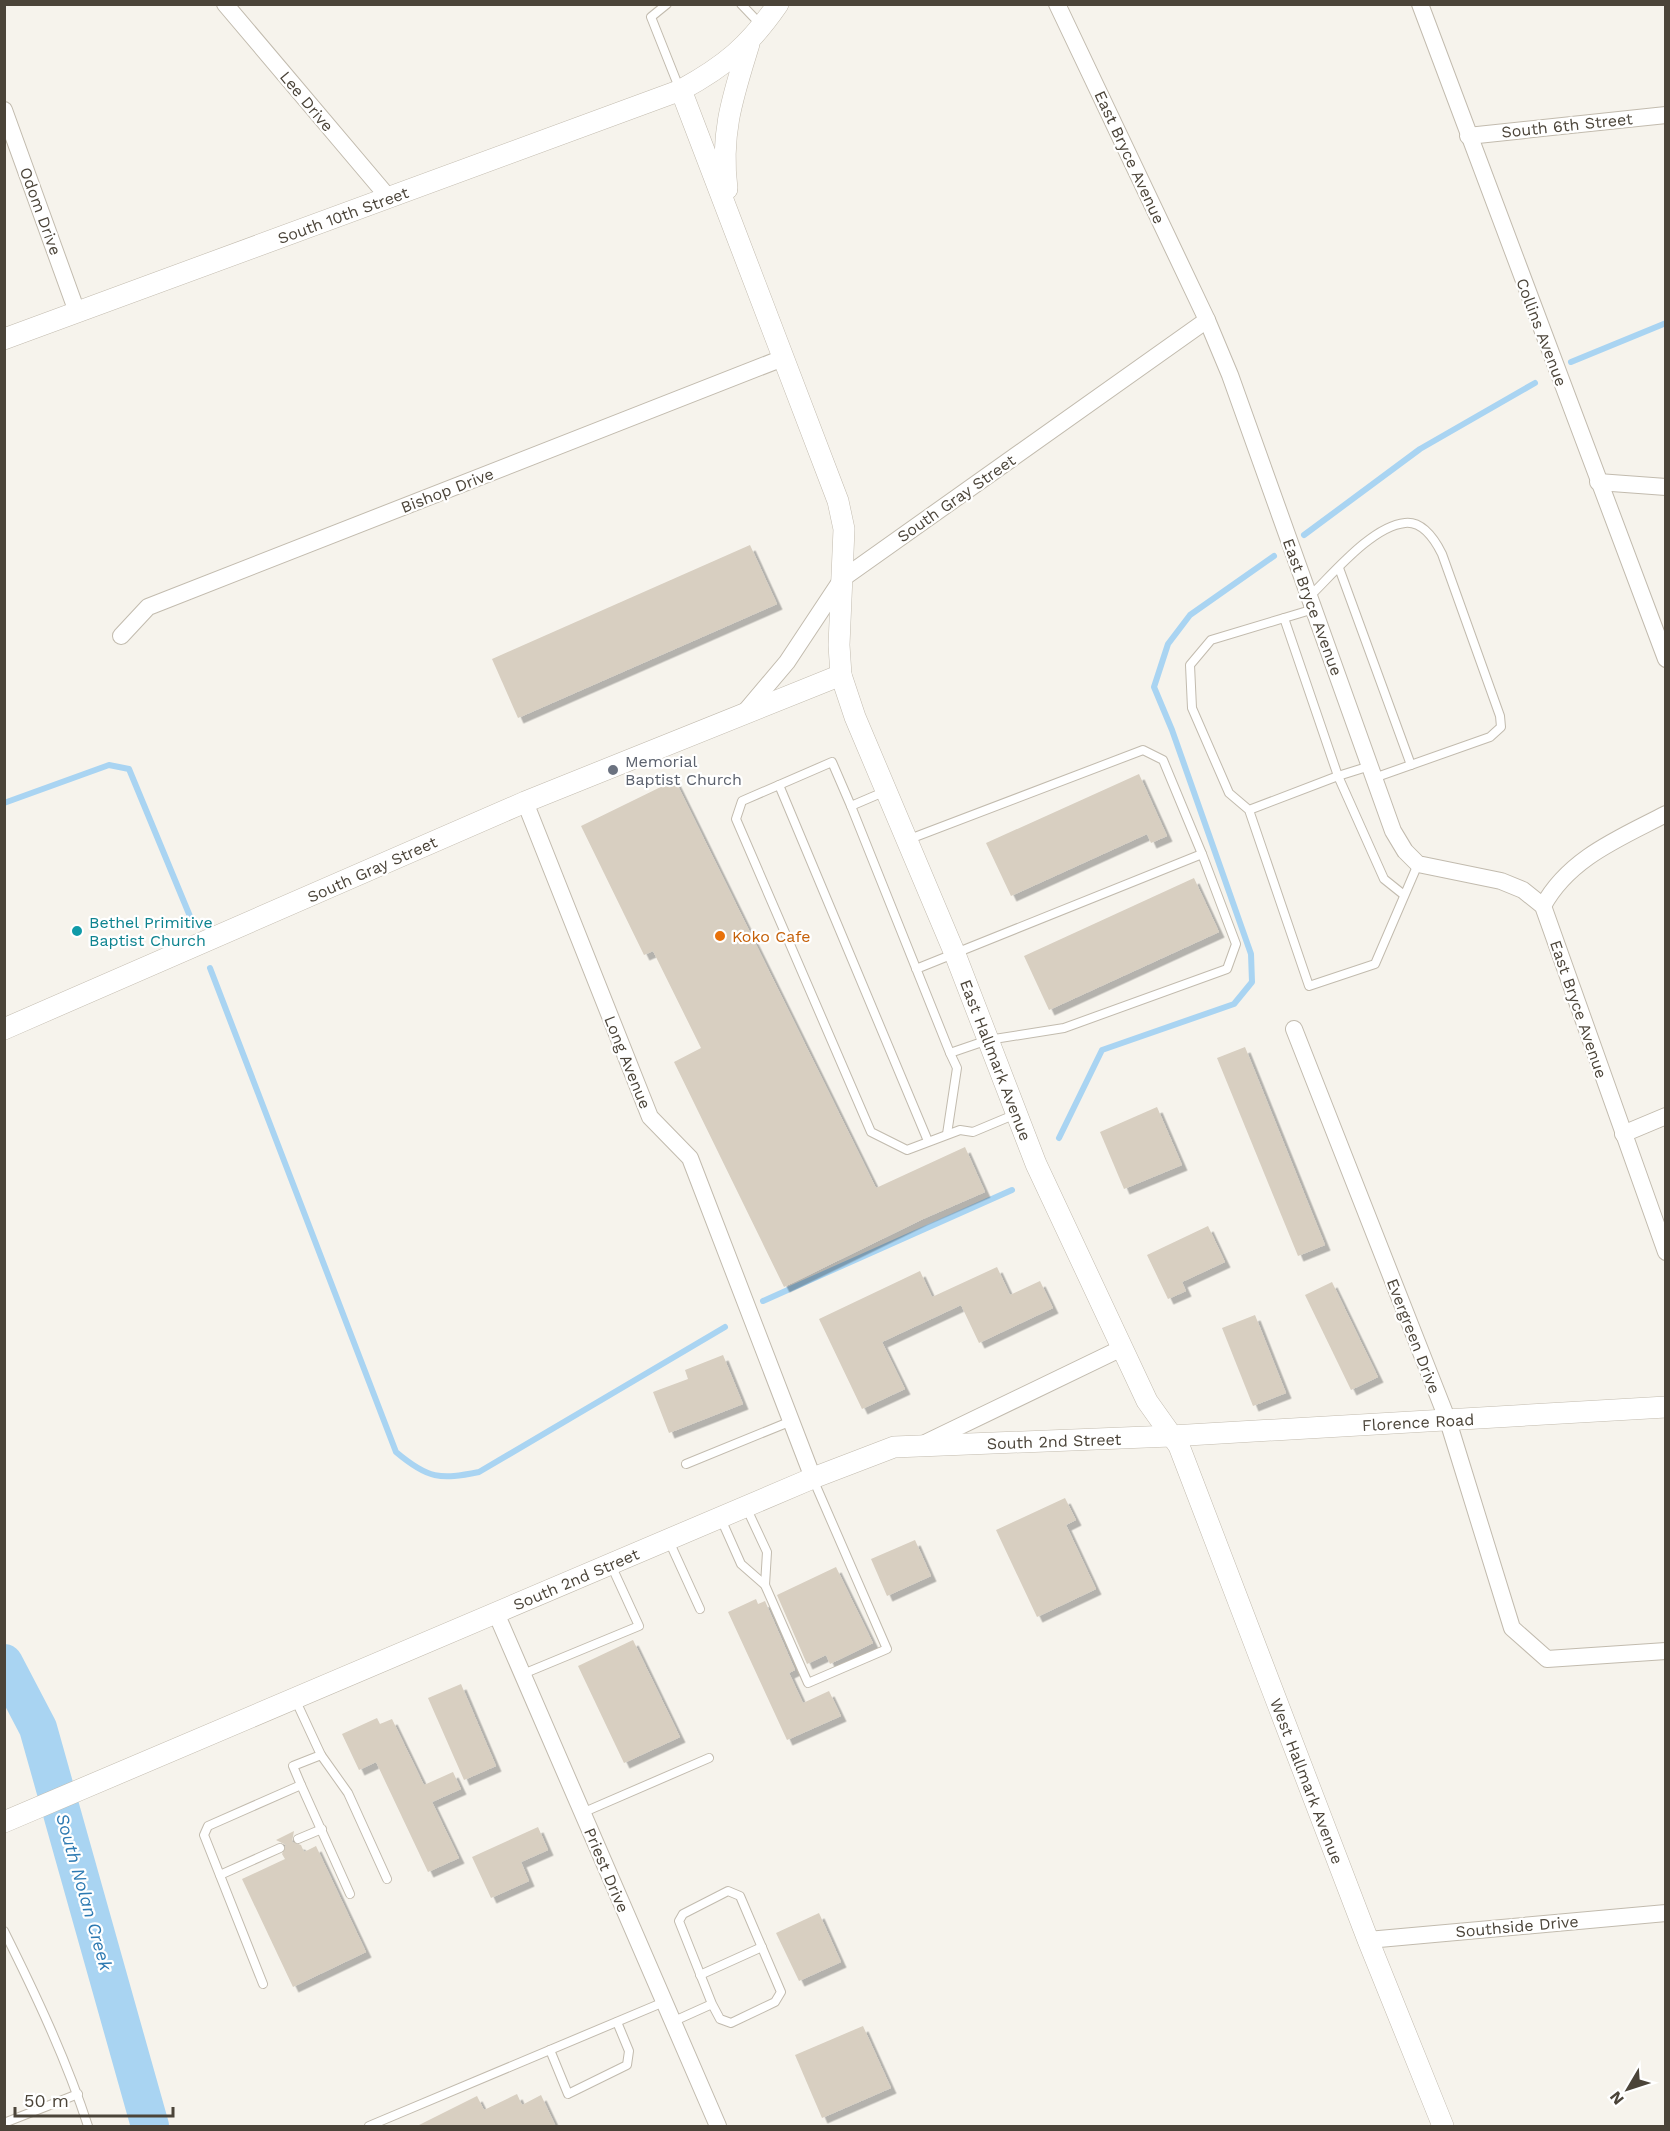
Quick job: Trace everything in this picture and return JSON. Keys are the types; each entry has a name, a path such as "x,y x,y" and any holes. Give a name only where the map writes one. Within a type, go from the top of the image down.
{"street":[{"name":"Lee Drive","path":"225,4 389,198"},
{"path":"731,222 723,160 724,134 756,34 778,4"},
{"name":"East Bryce Avenue","path":"1057,4 1208,320 1394,831 1406,852 1418,864"},
{"name":"Collins Avenue","path":"1420,4 1665,659"},
{"name":"South 10th Street","path":"4,339 681,90 714,72 756,34"},
{"path":"681,90 731,222"},
{"name":"Odom Drive","path":"4,110 76,312"},
{"name":"South 6th Street","path":"1468,136 1665,115"},
{"name":"East Hallmark Avenue","path":"731,222 838,501 844,529 838,645 842,675 855,717 955,954 1036,1164 1147,1401 1171,1436"},
{"name":"South Gray Street","path":"742,715 787,662 842,579 1208,320"},
{"name":"Bishop Drive","path":"121,636 148,607 783,358"},
{"path":"1598,482 1665,487"},
{"name":"South Gray Street","path":"4,1029 525,802 842,675"},
{"name":"Long Avenue","path":"525,802 650,1117 690,1158 789,1422 813,1478"},
{"path":"1418,864 1501,881 1523,890 1543,906 1552,888 1584,858 1665,813"},
{"name":"East Bryce Avenue","path":"1543,906 1665,1252"},
{"name":"Evergreen Drive","path":"1294,1029 1448,1421 1512,1629 1547,1659 1665,1651"},
{"path":"1623,1134 1665,1116"},
{"path":"919,1446 1122,1348"},
{"name":"Florence Road","path":"1171,1436 1665,1407"},
{"name":"South 2nd Street","path":"4,1822 813,1478 894,1447 1171,1436"},
{"name":"West Hallmark Avenue","path":"1171,1436 1179,1446 1368,1940 1443,2127"},
{"name":"Priest Drive","path":"496,1613 718,2127"},
{"name":"Southside Drive","path":"1368,1940 1665,1913"}],"lane":[{"path":"668,4 651,17 681,90"},
{"path":"741,4 756,34"},
{"path":"1249,810 1338,776 1411,765 1490,737 1502,723 1442,554 1435,540 1422,528 1403,522 1367,541 1339,568 1312,603 1284,618 1210,640 1190,664 1192,708 1229,793 1249,810 1309,986 1375,964 1418,864"},
{"path":"1339,568 1411,765"},
{"path":"1284,618 1338,776 1384,879 1404,895"},
{"path":"907,840 1143,750 1163,760 1236,944 1227,969 1064,1028 988,1040 950,1053"},
{"path":"947,1134 957,1068 832,762 741,801 736,819 870,1132 906,1150 960,1130 973,1132 1017,1114"},
{"path":"779,785 928,1141"},
{"path":"851,806 886,791"},
{"path":"916,969 1202,854"},
{"path":"686,1464 789,1422"},
{"path":"721,1517 741,1564 765,1585 808,1683 887,1649 813,1478"},
{"path":"746,1507 767,1552 765,1585"},
{"path":"668,1540 700,1609"},
{"path":"523,1674 639,1626 611,1564"},
{"path":"296,1699 321,1755 348,1793 387,1878"},
{"path":"321,1755 293,1766 350,1894"},
{"path":"582,1812 709,1758"},
{"path":"263,1984 204,1834 208,1826 301,1785"},
{"path":"298,1839 322,1829"},
{"path":"220,1875 280,1848"},
{"path":"728,1891 740,1896 762,1947 781,1992 775,2002 731,2023 720,2019 700,1975 679,1921 680,1917 728,1891"},
{"path":"4,1931 43,2010 78,2094 88,2127"},
{"path":"700,1975 762,1947"},
{"path":"369,2127 664,2002"},
{"path":"672,2022 712,2004"},
{"path":"550,2050 568,2094 627,2065 629,2051 617,2022"},
{"path":"4,2122 78,2094"}],"building":[{"path":"750,545 777,604 518,718 492,659"},
{"path":"1139,774 1167,836 1151,843 1147,834 1011,896 986,843"},
{"path":"675,780 876,1188 965,1147 985,1192 923,1219 784,1287 674,1062 701,1048 653,951 644,955 581,826"},
{"path":"1194,878 1219,932 1049,1010 1024,956"},
{"path":"1245,1047 1325,1245 1298,1256 1217,1058"},
{"path":"1157,1107 1182,1165 1124,1189 1100,1132"},
{"path":"1208,1226 1225,1262 1182,1282 1186,1291 1168,1299 1147,1255"},
{"path":"997,1267 1010,1295 1040,1281 1053,1308 979,1343 961,1305 882,1342 905,1389 862,1409 819,1319 920,1271 932,1297"},
{"path":"1332,1282 1378,1377 1351,1390 1305,1295"},
{"path":"1255,1315 1286,1393 1253,1406 1222,1328"},
{"path":"723,1355 743,1404 669,1433 653,1392 688,1379 685,1370"},
{"path":"1065,1498 1076,1520 1066,1525 1096,1589 1037,1617 996,1530"},
{"path":"915,1540 931,1576 887,1596 871,1559"},
{"path":"836,1567 873,1643 830,1664 826,1655 807,1664 777,1595"},
{"path":"756,1599 758,1604 765,1601 795,1670 789,1673 803,1703 829,1691 841,1716 787,1740 728,1612"},
{"path":"633,1640 680,1737 624,1763 578,1666"},
{"path":"461,1684 496,1766 464,1780 428,1698"},
{"path":"377,1718 380,1724 392,1719 424,1785 453,1772 461,1789 432,1802 459,1858 428,1872 376,1762 359,1770 342,1734"},
{"path":"538,1827 548,1850 521,1862 529,1881 491,1898 472,1857"},
{"path":"294,1831 292,1842 301,1845 304,1852 316,1846 366,1952 293,1987 242,1879 285,1859 282,1854 286,1845 276,1840"},
{"path":"819,1913 841,1962 799,1981 776,1933"},
{"path":"863,2026 891,2088 822,2118 795,2055"},
{"path":"517,2094 522,2105 541,2095 556,2127 415,2127 477,2096 484,2110"}],"waterway":[{"path":"1571,362 1666,323"},
{"path":"1304,535 1420,449 1535,383"},
{"path":"1059,1138 1102,1050 1234,1004 1252,982 1251,954 1172,730 1154,687 1168,644 1190,615 1274,556"},
{"path":"4,803 109,765 129,769 194,926"},
{"path":"210,968 396,1452 417,1468 444,1476 479,1472 725,1327"},
{"path":"763,1301 1012,1190"},
{"name":"South Nolan Creek","path":"4,1663 38,1728 150,2126"}],"place":[{"name":"Memorial Baptist Church","path":"613,770"},
{"name":"Bethel Primitive Baptist Church","path":"77,931"},
{"name":"Koko Cafe","path":"720,936"}]}
